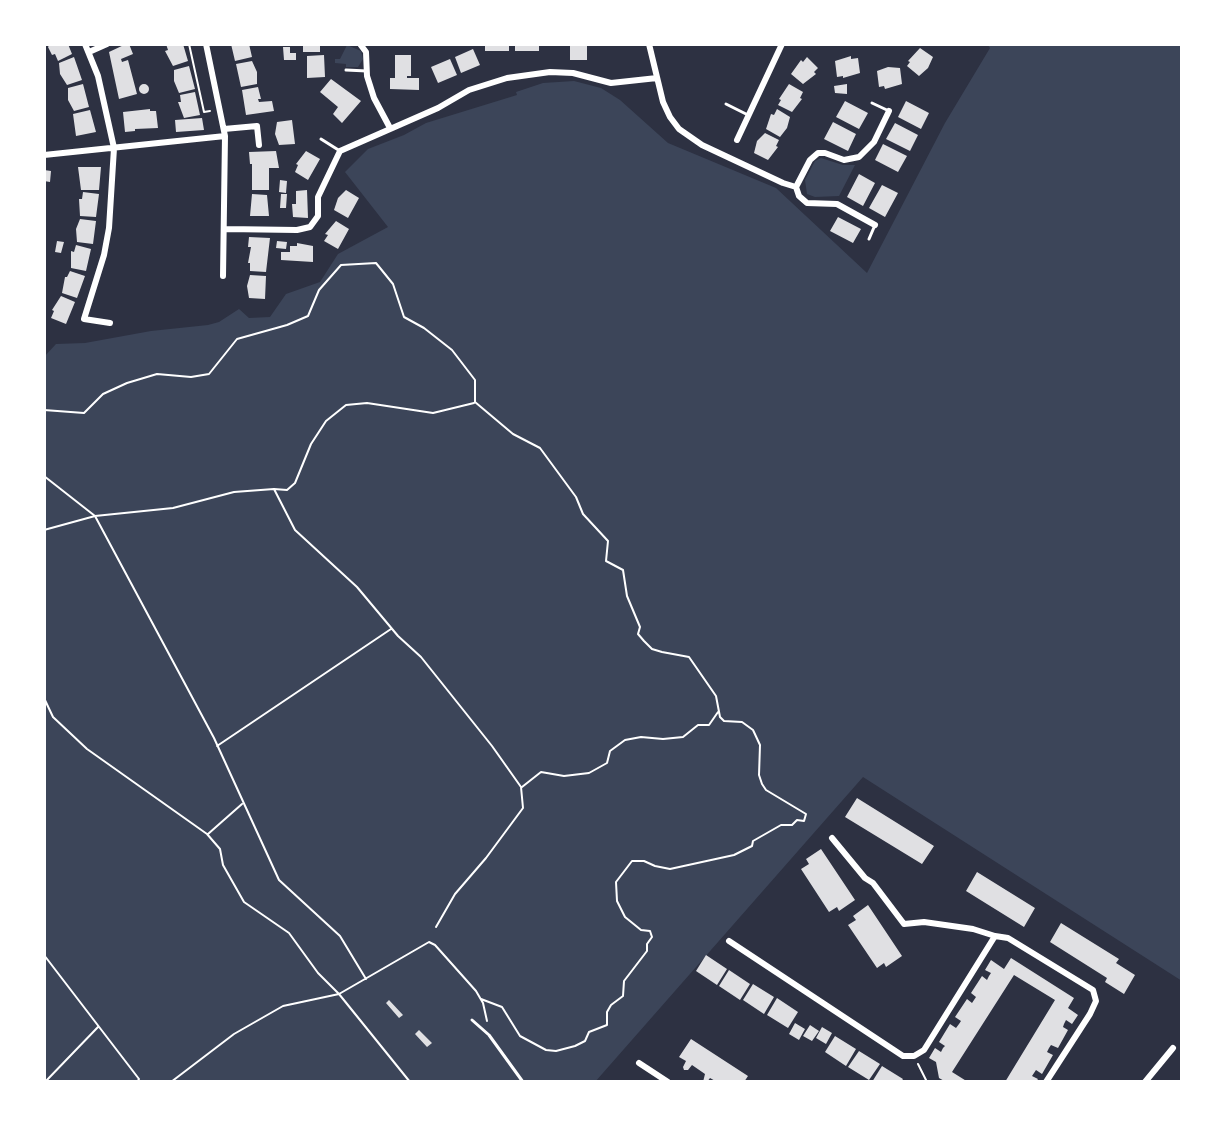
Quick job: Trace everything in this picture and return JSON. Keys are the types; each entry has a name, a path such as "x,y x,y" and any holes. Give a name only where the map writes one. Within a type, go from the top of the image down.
{"street":[{"path":"85,44 98,76 114,148 109,228 84,319 110,323"},
{"path":"89,52 107,44"},
{"path":"206,44 225,133 223,276"},
{"path":"360,44 366,52 374,98 390,128"},
{"path":"649,44 670,117 685,134 796,187"},
{"path":"737,140 782,44"},
{"path":"226,229 297,230 310,227 318,216 318,197 340,151 438,108 469,90 507,78 550,72 573,73 611,83 657,78"},
{"path":"875,225 837,204 807,203 799,196 796,187 810,160 818,153 844,160 859,157 874,142 889,111"},
{"path":"44,155 225,133 257,126 259,145"},
{"path":"832,838 865,878 873,883 904,924 924,922 973,929 1022,944 1093,990 1096,1001 1090,1014 1046,1082"},
{"path":"729,941 903,1056 914,1056 924,1050 995,936"},
{"path":"1145,1082 1173,1048"},
{"path":"639,1063 668,1082"}],"lane":[{"path":"346,70 367,71"},
{"path":"872,103 889,111"},
{"path":"726,104 750,116"},
{"path":"321,139 340,151"},
{"path":"869,239 875,225"},
{"path":"472,1020 489,1035 523,1082"}],"path":[{"path":"189,44 204,112 215,110"},
{"path":"44,410 84,413 103,394 157,374 191,377 209,374 237,339 308,316 319,290 341,265 376,263 393,284 404,317 452,350 475,380 475,402 513,434 540,448 576,497 583,514 608,541 606,561 623,570 627,596 640,627 638,634 652,649 689,657 710,685 724,721 742,722 753,730 760,745 759,775 762,784 766,790 806,814 804,821 781,825 734,855 670,869 644,861 632,861 616,882 617,901 625,917 641,930 650,931 652,937 647,951 624,981 623,996 607,1012 607,1025 589,1032 585,1041 556,1051 533,1045 520,1036 502,1007 481,999"},
{"path":"44,530 95,516 173,508 234,492 287,490 295,483 311,444 326,421 346,405 367,403 433,413 475,402"},
{"path":"44,476 95,516 217,746 279,880 340,936 366,979"},
{"path":"274,489 295,530 357,587 421,657 521,787 523,808 455,894 436,927"},
{"path":"217,746 392,628"},
{"path":"44,698 53,717 87,749 207,834 220,849 223,865 244,902 289,933 318,973 339,994 410,1082"},
{"path":"521,787 541,772 564,776 589,773 607,763 610,751 625,740 683,737 698,725 709,725 719,711"},
{"path":"207,834 243,803"},
{"path":"171,1082 234,1034 283,1006 339,994 419,945 429,942 442,952 481,999 489,1035"},
{"path":"44,955 138,1081 145,1082"},
{"path":"45,1082 99,1026"},
{"path":"914,1056 927,1082"}],"shaded area":[{"path":"987,44 1182,44 1182,981 863,777 595,1082 44,1082 44,357 56,344 85,343 208,325 239,309 249,318 270,317 286,294 320,282 338,254 388,227 345,172 368,149 426,123 517,95 516,92 543,83 574,81 601,88 620,100 668,143 776,188 867,273 945,123 990,48"},
{"path":"347,45 361,51 363,59 358,67 335,63"},
{"path":"821,158 843,165 855,165 839,196 815,197 807,194 805,180 815,161"}],"building":[{"path":"50,44 68,44 72,54 58,61 48,47"},
{"path":"129,44 133,54 121,59 122,62 128,60 137,94 119,99 109,52"},
{"path":"166,44 183,44 188,61 173,66 165,51 168,50"},
{"path":"231,44 249,44 252,57 235,61"},
{"path":"303,44 320,44 320,52 303,52"},
{"path":"485,44 509,44 509,51 485,51"},
{"path":"515,44 539,44 539,51 515,51"},
{"path":"570,44 587,44 587,60 570,60"},
{"path":"283,47 290,47 290,53 296,53 296,60 284,60"},
{"path":"920,48 933,57 928,68 919,76 907,66"},
{"path":"473,49 480,65 461,73 455,57"},
{"path":"324,55 325,77 307,78 307,56"},
{"path":"395,55 411,55 411,76 407,78 419,78 419,90 390,89 390,78 395,78"},
{"path":"851,56 851,59 858,58 860,73 837,77 835,61"},
{"path":"74,57 82,80 67,85 60,74 59,63"},
{"path":"807,57 818,68 814,72 816,74 803,84 791,74"},
{"path":"450,59 457,75 438,83 431,67"},
{"path":"252,61 257,72 257,84 241,87 236,64"},
{"path":"189,66 195,89 179,93 174,70"},
{"path":"888,67 900,68 902,84 885,89 884,86 879,87 877,71"},
{"path":"331,79 361,101 342,123 333,114 338,107 320,92"},
{"path":"83,84 89,107 74,111 68,100 68,88"},
{"path":"144,84 149,89 144,94 139,89"},
{"path":"789,84 803,92 802,99 792,112 778,105"},
{"path":"847,84 847,94 835,93 834,86"},
{"path":"258,87 259,102 272,101 274,111 246,115 242,90"},
{"path":"195,92 200,115 184,118 178,102 181,102 180,95"},
{"path":"845,101 868,113 859,129 836,117"},
{"path":"906,101 929,113 921,129 898,117"},
{"path":"777,109 790,117 780,137 766,129 771,114 774,115"},
{"path":"90,110 96,132 76,136 73,114"},
{"path":"156,111 158,128 125,132 123,112"},
{"path":"202,118 204,130 176,132 175,120"},
{"path":"292,120 295,144 279,145 275,134 277,122"},
{"path":"833,122 856,134 848,151 824,139"},
{"path":"895,123 918,135 910,151 886,139"},
{"path":"765,133 779,140 778,147 768,160 754,153 757,141"},
{"path":"883,144 907,156 898,172 875,160"},
{"path":"276,151 279,168 269,168 269,190 252,190 249,152"},
{"path":"306,151 320,159 308,180 295,172 296,164"},
{"path":"78,167 101,167 99,190 81,190"},
{"path":"44,170 51,171 50,182 44,181"},
{"path":"859,174 875,183 863,206 847,197"},
{"path":"280,180 287,181 286,193 279,192"},
{"path":"882,185 898,193 885,217 869,208"},
{"path":"307,190 308,218 293,217 292,204 296,204 296,191"},
{"path":"346,190 359,198 348,218 334,210 338,198"},
{"path":"83,192 99,194 96,217 80,216 79,199 82,199"},
{"path":"252,194 267,195 269,216 250,216"},
{"path":"281,194 287,194 286,208 280,208"},
{"path":"838,217 861,229 853,243 830,231"},
{"path":"80,219 96,221 93,244 77,242 76,229"},
{"path":"336,221 349,229 338,249 324,241 328,235 325,234"},
{"path":"249,237 270,238 266,272 250,271"},
{"path":"57,241 64,242 61,253 55,252"},
{"path":"277,241 287,242 286,249 276,248"},
{"path":"297,243 313,246 313,262 281,260 281,252 290,252 290,246 297,246"},
{"path":"76,245 91,249 86,271 71,268 71,251 74,252"},
{"path":"70,271 85,276 77,298 62,293 65,277"},
{"path":"250,275 266,276 265,299 249,298 247,286"},
{"path":"61,296 75,302 66,324 51,318 52,310"},
{"path":"857,798 934,846 922,864 845,817"},
{"path":"821,849 855,900 839,911 837,907 829,912 801,869 809,864 806,859"},
{"path":"977,872 1035,908 1024,927 966,891"},
{"path":"868,905 902,956 886,967 884,963 877,968 848,925 856,920 853,916"},
{"path":"1061,923 1119,959 1116,963 1135,975 1124,994 1105,982 1107,978 1050,942"},
{"path":"706,955 727,969 717,985 696,971"},
{"path":"1011,958 1074,998 1068,1008 1078,1015 1072,1024 1066,1020 1063,1027 1068,1030 1058,1048 1051,1045 1047,1052 1053,1055 1042,1074 1036,1070 1032,1076 1038,1079 1036,1082 1005,1082 1055,1000 1014,975 952,1072 968,1082 946,1082 939,1078 936,1062 929,1058 935,1048 941,1052 945,1046 939,1042 950,1024 956,1028 961,1021 955,1017 967,999 972,1003 976,997 971,993 982,976 987,980 991,973 985,970 991,960 1004,969"},
{"path":"729,970 750,984 740,1000 719,986"},
{"path":"753,984 774,997 764,1014 743,1000"},
{"path":"777,998 798,1012 788,1028 767,1015"},
{"path":"389,1000 403,1015 399,1018 386,1003"},
{"path":"795,1023 805,1029 799,1040 789,1034"},
{"path":"810,1025 819,1031 812,1041 803,1036"},
{"path":"822,1027 832,1033 826,1044 816,1038"},
{"path":"419,1030 432,1043 427,1047 415,1034"},
{"path":"835,1036 856,1049 846,1066 825,1052"},
{"path":"691,1039 748,1076 744,1082 717,1082 710,1078 703,1082 705,1074 692,1065 684,1070 686,1061 679,1057"},
{"path":"859,1051 880,1064 869,1080 848,1067"},
{"path":"882,1066 903,1079 901,1082 872,1082"}]}
